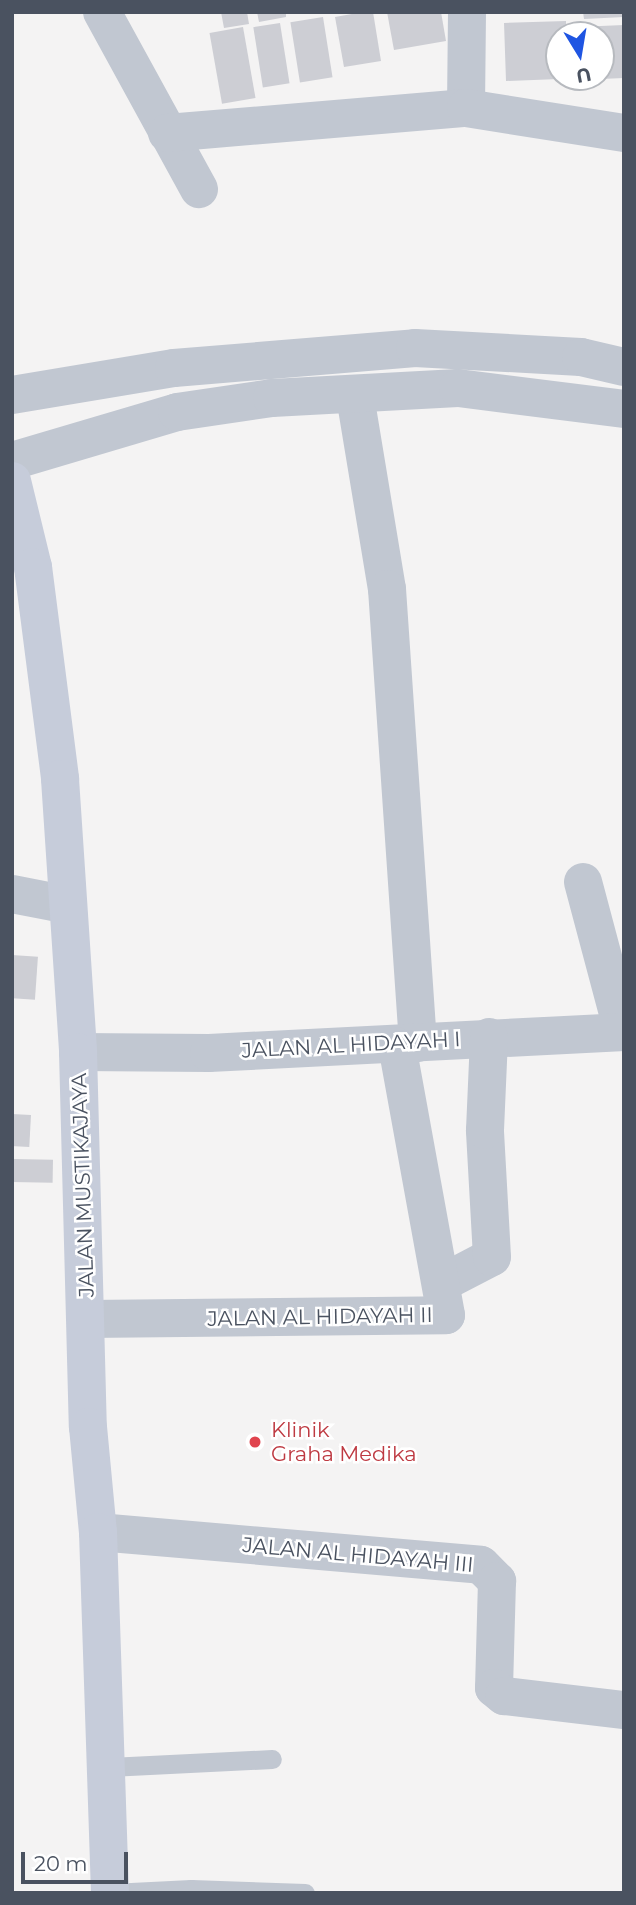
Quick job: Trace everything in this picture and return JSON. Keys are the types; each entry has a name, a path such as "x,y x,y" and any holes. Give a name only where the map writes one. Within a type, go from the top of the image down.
{"main road":[{"name":"JALAN MUSTIKAJAYA","path":"12,481 47,660 68,905 78,1052 88,1427 98,1532 111,1893"}],"street":[{"path":"102,12 199,189"},
{"path":"466,108 467,12"},
{"path":"167,134 466,108 624,133"},
{"path":"12,395 174,368 415,348 581,357 624,367"},
{"path":"81,382 88,439"},
{"path":"12,461 177,412 272,398 355,396 457,387 624,409"},
{"name":"JALAN AL HIDAYAH II","path":"87,1319 438,1318 448,1308 407,1044 387,589 355,396"},
{"path":"583,882 624,1032"},
{"path":"12,894 68,905"},
{"name":"JALAN AL HIDAYAH I","path":"78,1052 407,1044 489,1037 624,1032"},
{"path":"442,1283 492,1257 485,1130 489,1037"},
{"name":"JALAN AL HIDAYAH III","path":"98,1532 481,1565 497,1581 494,1688 505,1696 624,1710"}],"lane":[{"path":"108,1767 272,1759"},
{"path":"111,1893 191,1888 305,1893"}],"building":[{"path":"221,12 247,12 249,24 224,28"},
{"path":"257,12 286,12 286,17 259,22"},
{"path":"373,12 381,61 344,67 335,17"},
{"path":"387,12 441,12 446,41 394,50"},
{"path":"583,12 624,12 624,17 584,19"},
{"path":"323,17 333,77 300,82 290,22"},
{"path":"545,22 545,80 506,81 504,23"},
{"path":"280,23 290,83 263,87 253,27"},
{"path":"615,25 624,25 624,78 615,78"},
{"path":"243,27 256,98 222,104 210,33"},
{"path":"12,955 38,957 35,1000 12,998"},
{"path":"12,1114 31,1115 29,1147 12,1146"},
{"path":"12,1159 53,1160 53,1183 12,1182"}],"place":[{"name":"Klinik Graha Medika","path":"255,1442"}]}
